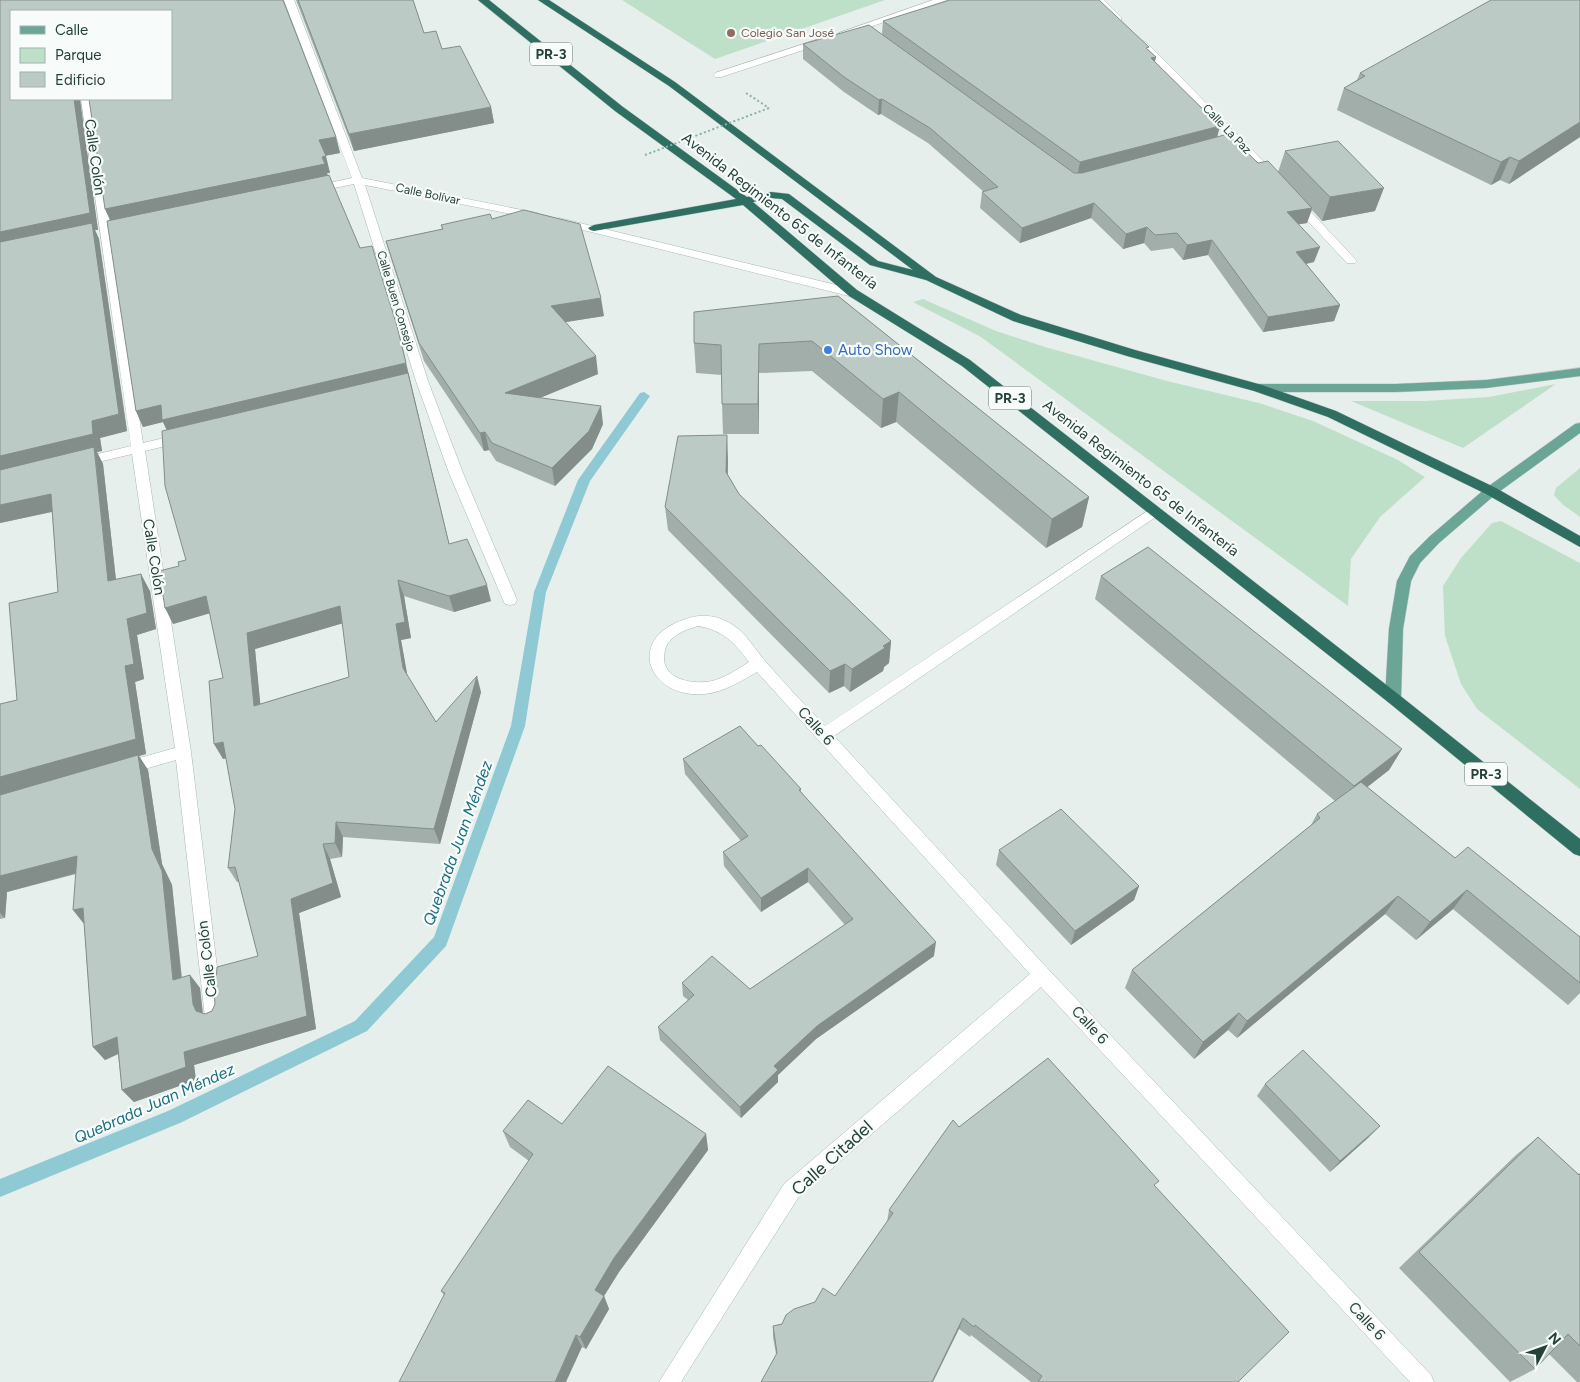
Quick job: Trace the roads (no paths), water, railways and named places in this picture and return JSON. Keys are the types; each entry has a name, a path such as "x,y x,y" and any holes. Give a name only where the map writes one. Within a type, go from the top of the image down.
{"highway":[{"name":"Avenida Regimiento 65 de Infantería","path":"483,0 619,110 745,201 853,293 966,363 1393,698 1580,850"},
{"name":"PR-3","path":"543,0 672,84 932,279 1017,318 1131,353 1258,388 1332,414 1491,491 1580,542"},
{"path":"594,228 771,195 784,196 874,263 932,279"}],"main road":[{"path":"1258,388 1396,388 1486,384 1580,372"},
{"path":"1393,698 1396,629 1404,582 1415,560 1434,540 1491,491 1580,427"}],"street":[{"name":"Calle Buen Consejo","path":"289,0 358,180 417,382 510,600"},
{"path":"718,75 865,30 942,0"},
{"name":"Calle La Paz","path":"1099,0 1233,141 1278,182"},
{"name":"Calle Colón","path":"86,100 183,752 214,1017"},
{"name":"Calle Bolívar","path":"300,192 358,180 594,228 853,293"},
{"path":"1291,197 1351,261"},
{"path":"73,464 194,435"},
{"path":"824,735 1155,511"},
{"name":"Calle 6","path":"760,664 719,685 702,688 684,687 669,680 659,670 655,657 658,644 668,632 681,624 698,620 715,622 729,628 1042,975 1416,1379"},
{"path":"110,772 183,752"},
{"name":"Calle Citadel","path":"669,1382 792,1191 1042,975"}],"waterway":[{"name":"Quebrada Juan Méndez","path":"0,1188 174,1117 361,1026 440,941 518,726 540,592 584,480 644,396"}],"place":[{"name":"Colegio San José","path":"731,33"},
{"name":"Auto Show","path":"828,350"}]}
